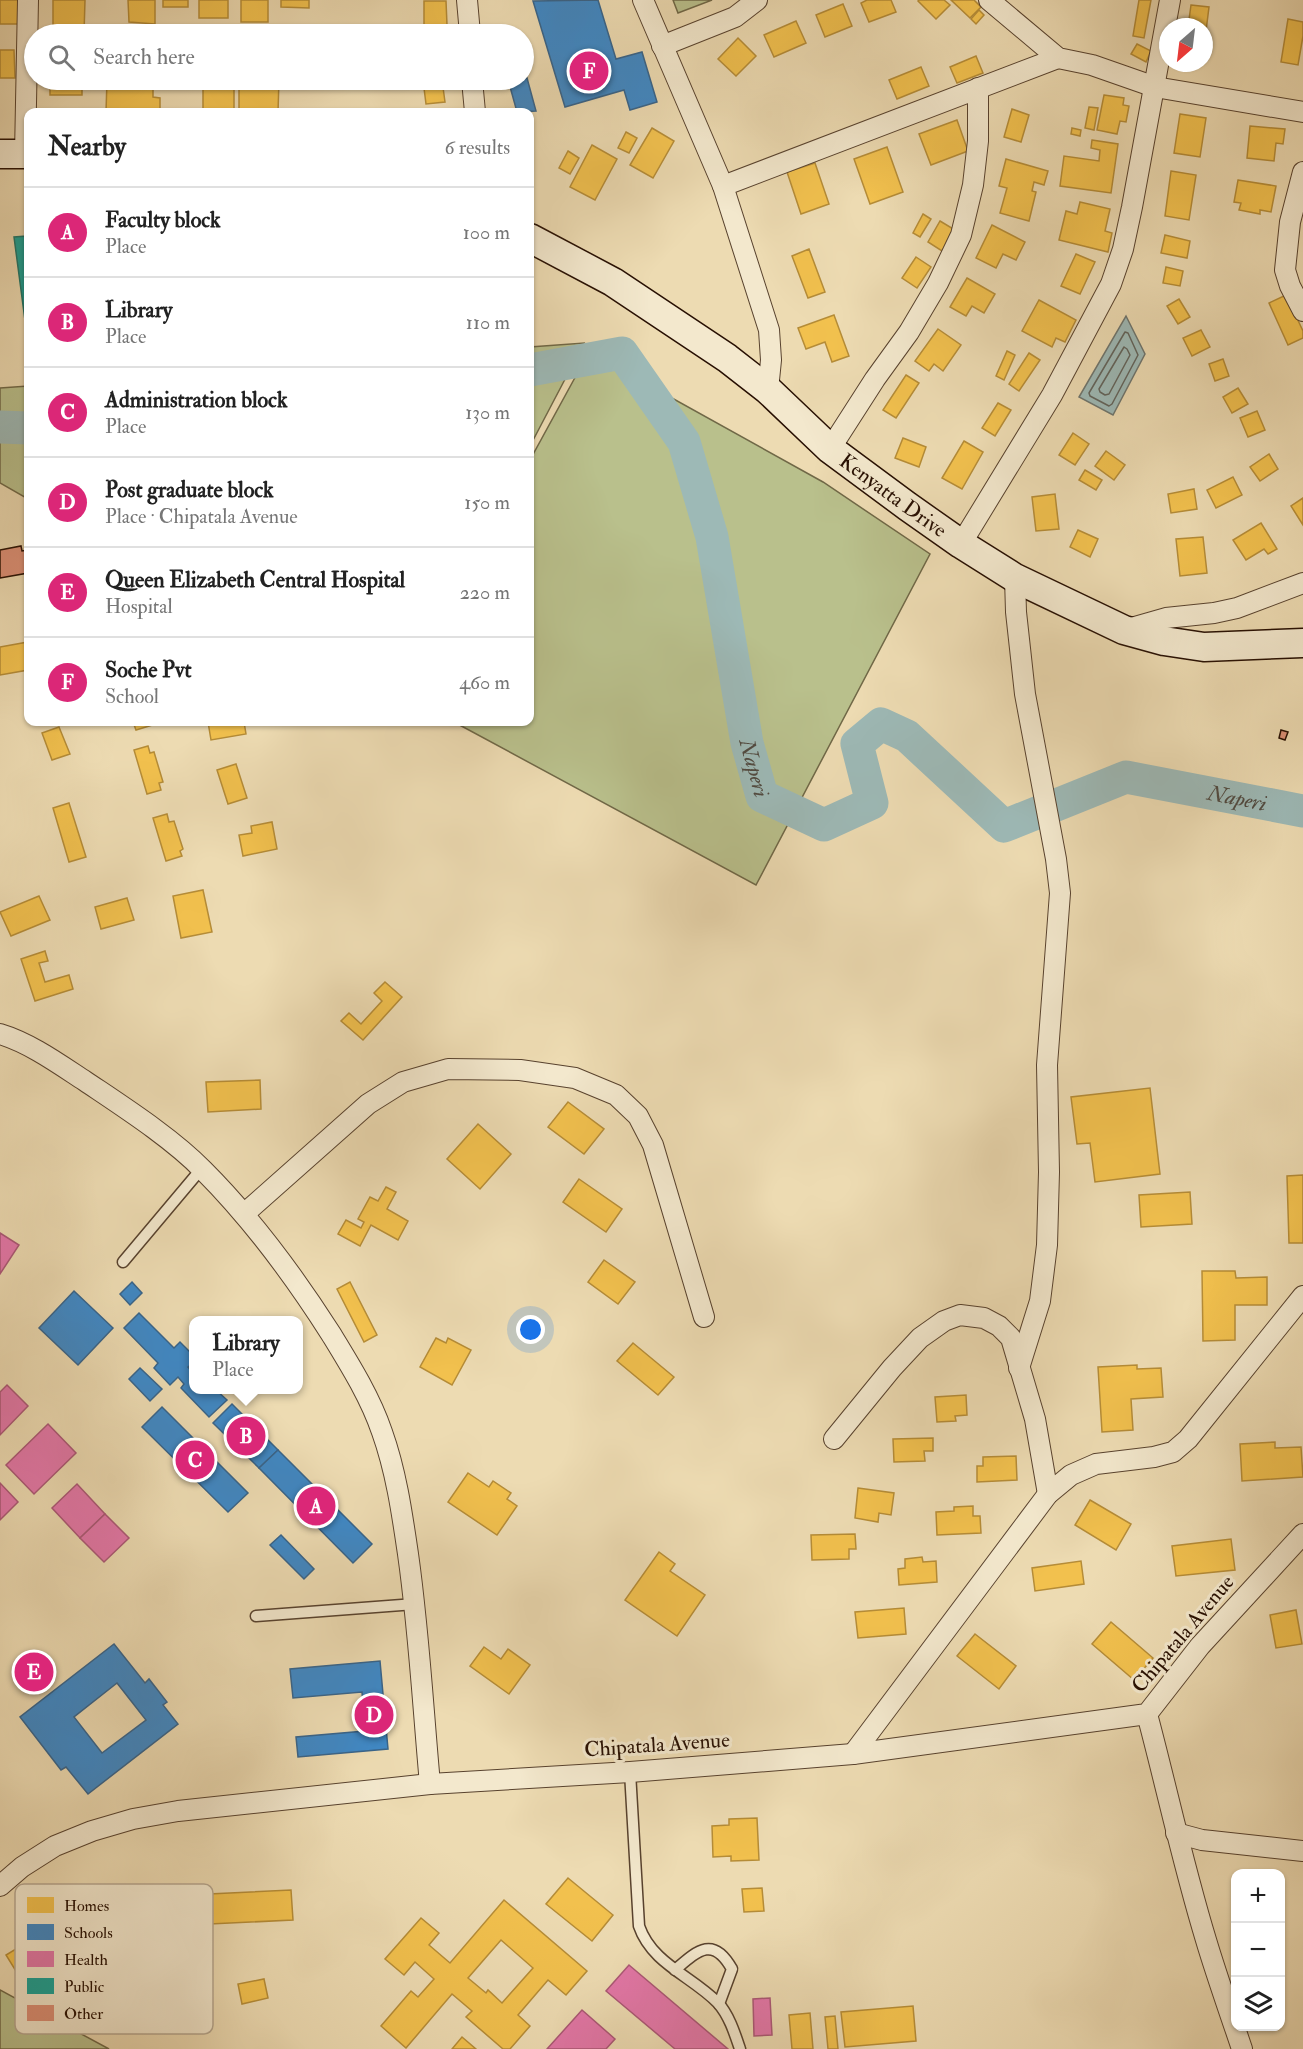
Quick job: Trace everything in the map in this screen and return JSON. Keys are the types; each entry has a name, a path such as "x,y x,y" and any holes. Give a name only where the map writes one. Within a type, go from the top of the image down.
{"main road":[{"name":"Kenyatta Drive","path":"534,240 613,282 694,335 768,390 830,449 961,544 1016,578 1080,611 1124,630 1164,641 1204,646 1303,643"}],"street":[{"path":"26,24 28,0"},
{"path":"467,0 469,24"},
{"path":"643,0 723,186 769,330 771,360 768,390"},
{"path":"662,46 735,17 757,0"},
{"path":"989,0 1058,58 1092,65 1155,87 1303,112"},
{"path":"961,544 1052,395 1111,284 1123,249 1170,0"},
{"path":"723,186 1058,58"},
{"path":"18,154 24,62"},
{"path":"830,449 915,322 938,283 961,235 973,185 978,141 978,88"},
{"path":"473,90 475,108"},
{"path":"1303,172 1290,222 1285,270 1290,286 1303,311"},
{"path":"1016,578 1016,612 1025,694 1060,893 1047,1065 1049,1172 1047,1245 1040,1301 1019,1368"},
{"path":"1124,630 1166,618 1237,608 1303,583"},
{"path":"0,1034 11,1037 56,1062 99,1090 202,1168 244,1214 306,1295 355,1373 382,1432 401,1504 415,1604 430,1785"},
{"path":"244,1214 368,1104 403,1082 448,1069 520,1070 575,1078 616,1095 638,1116 653,1145 704,1317"},
{"path":"853,1754 1048,1494 1071,1475 1096,1464 1154,1457 1173,1452 1188,1439 1303,1296"},
{"path":"834,1439 892,1368 920,1338 944,1321 960,1315 984,1318 999,1326 1011,1338 1035,1419 1048,1494"},
{"name":"Chipatala Avenue","path":"0,1886 22,1867 55,1846 92,1831 133,1819 178,1811 430,1785 853,1754 1147,1714 1200,1646 1303,1534"},
{"path":"1147,1714 1176,1833 1206,1941 1242,2049"},
{"path":"1176,1833 1202,1840 1303,1851"}],"lane":[{"path":"123,1262 202,1168"},
{"path":"256,1616 415,1604"},
{"path":"630,1772 639,1926 652,1951 719,2004 740,2049"},
{"path":"675,1970 697,1951 709,1949 724,1955 732,1969 719,2004"}],"green space":[{"path":"673,0 712,0 678,13"},
{"path":"584,343 534,438 534,347"},
{"path":"589,352 823,482 930,554 756,885 461,726 534,726 534,453"},
{"path":"24,386 24,497 0,483 0,388"},
{"path":"0,1990 15,1998 15,2034 81,2034 109,2049 0,2049"}],"water":[{"path":"1126,316 1145,354 1113,415 1079,397"}],"building: Homes":[{"path":"0,0 21,0 21,24 0,24"},
{"path":"53,0 85,0 84,24 53,24"},
{"path":"128,0 155,0 155,24 129,22"},
{"path":"163,0 188,0 188,7 163,7"},
{"path":"199,0 228,0 228,18 199,18"},
{"path":"241,0 268,0 268,22 241,22"},
{"path":"281,0 309,0 309,8 281,7"},
{"path":"867,0 891,0 896,12 869,22 861,3"},
{"path":"919,0 944,0 950,5 936,19"},
{"path":"951,0 974,0 981,7 970,18"},
{"path":"1139,0 1151,0 1144,38 1133,36"},
{"path":"424,1 446,1 447,24 424,24"},
{"path":"843,4 852,26 825,37 816,15"},
{"path":"1191,5 1209,7 1208,18 1189,18"},
{"path":"979,10 984,15 976,24 971,19"},
{"path":"1288,19 1303,22 1298,65 1281,62"},
{"path":"796,21 806,43 774,57 764,35"},
{"path":"738,38 756,56 736,76 718,59"},
{"path":"1137,44 1151,51 1146,62 1131,54"},
{"path":"0,50 14,50 15,78 0,78"},
{"path":"976,56 983,73 957,83 950,67"},
{"path":"921,67 929,86 897,99 889,80"},
{"path":"50,90 82,90 82,95 50,95"},
{"path":"107,90 153,90 153,97 160,98 160,108 106,108"},
{"path":"203,90 234,90 234,108 203,108"},
{"path":"239,90 279,90 278,108 239,108"},
{"path":"424,90 443,90 445,102 426,104"},
{"path":"1104,95 1124,98 1123,105 1129,106 1126,122 1120,121 1117,134 1097,130"},
{"path":"1089,107 1098,108 1094,130 1085,128"},
{"path":"1012,109 1029,115 1021,142 1004,137"},
{"path":"1180,114 1206,118 1200,157 1174,153"},
{"path":"957,120 968,151 931,165 919,134"},
{"path":"1250,126 1285,129 1283,144 1276,143 1274,161 1247,158"},
{"path":"652,128 674,141 653,178 630,165"},
{"path":"1072,128 1081,130 1080,136 1071,134"},
{"path":"626,132 637,138 629,153 618,148"},
{"path":"1092,140 1118,144 1111,193 1060,186 1064,156 1099,161 1100,150 1091,148"},
{"path":"592,145 617,159 595,200 570,187"},
{"path":"887,147 903,192 870,204 854,159"},
{"path":"568,151 579,158 570,174 559,168"},
{"path":"1006,159 1048,171 1044,185 1034,182 1032,191 1036,192 1029,221 1000,213 1007,188 999,186"},
{"path":"815,163 829,204 801,214 787,172"},
{"path":"1171,171 1196,175 1189,220 1165,216"},
{"path":"1238,180 1276,186 1271,212 1260,210 1260,214 1239,210 1241,203 1234,202"},
{"path":"1080,202 1110,209 1105,231 1112,233 1108,252 1059,240 1066,211 1077,214"},
{"path":"923,214 931,219 920,237 913,233"},
{"path":"940,221 955,230 942,251 928,242"},
{"path":"992,225 1025,242 1016,260 1003,254 996,268 976,258"},
{"path":"1165,235 1190,241 1187,258 1161,253"},
{"path":"809,249 825,292 808,298 792,256"},
{"path":"1076,254 1095,262 1080,294 1061,286"},
{"path":"916,257 931,267 917,288 902,278"},
{"path":"1166,267 1183,271 1180,286 1163,283"},
{"path":"967,278 995,294 984,313 972,306 966,316 950,307"},
{"path":"1286,295 1303,331 1303,338 1288,345 1269,303"},
{"path":"1179,299 1190,317 1178,324 1167,306"},
{"path":"1039,300 1076,320 1065,342 1056,338 1052,347 1022,331"},
{"path":"834,315 849,356 832,362 825,342 806,349 798,328"},
{"path":"938,329 961,345 943,371 934,364 929,371 915,361"},
{"path":"1201,330 1210,347 1192,356 1183,338"},
{"path":"1007,351 1015,355 1004,380 996,376"},
{"path":"1029,353 1040,360 1019,391 1009,384"},
{"path":"1223,359 1229,376 1215,381 1209,364"},
{"path":"906,375 919,383 896,418 883,410"},
{"path":"1238,388 1248,404 1232,413 1223,397"},
{"path":"998,403 1011,410 995,436 982,428"},
{"path":"1257,411 1265,430 1248,437 1240,418"},
{"path":"1073,433 1089,444 1075,465 1059,455"},
{"path":"903,438 926,447 919,467 895,458"},
{"path":"964,441 983,452 962,489 942,478"},
{"path":"1106,451 1125,465 1114,480 1095,466"},
{"path":"1269,454 1278,469 1260,481 1250,467"},
{"path":"1085,470 1102,480 1096,490 1079,480"},
{"path":"1233,477 1242,495 1216,508 1207,490"},
{"path":"1194,489 1197,509 1171,513 1168,494"},
{"path":"1055,494 1059,529 1036,531 1032,497"},
{"path":"1303,498 1303,525 1291,506"},
{"path":"1261,523 1277,549 1268,554 1264,549 1246,560 1233,540"},
{"path":"1078,530 1098,539 1090,557 1070,547"},
{"path":"1203,537 1207,573 1180,576 1176,539"},
{"path":"24,643 24,671 0,675 0,647"},
{"path":"134,726 149,726 136,730"},
{"path":"209,726 245,726 246,734 211,740"},
{"path":"59,727 70,754 52,760 42,733"},
{"path":"148,746 150,753 154,752 163,782 159,783 161,790 147,794 134,750"},
{"path":"236,764 247,798 228,804 217,770"},
{"path":"69,803 86,857 69,862 53,808"},
{"path":"167,814 169,822 174,821 183,849 180,851 182,856 166,861 153,818"},
{"path":"272,822 277,849 243,856 239,835 252,833 251,826"},
{"path":"203,890 212,932 181,938 173,896"},
{"path":"39,896 50,920 11,936 0,912"},
{"path":"127,898 134,920 101,929 95,907"},
{"path":"45,951 48,961 39,963 45,982 69,975 73,989 35,1001 21,959"},
{"path":"385,982 402,997 363,1040 341,1021 349,1013 361,1024 382,1001 374,993"},
{"path":"260,1080 261,1109 208,1112 206,1082"},
{"path":"1150,1088 1160,1174 1095,1182 1090,1143 1077,1144 1071,1097"},
{"path":"568,1102 604,1129 584,1154 548,1127"},
{"path":"478,1124 511,1154 480,1189 447,1159"},
{"path":"1303,1175 1303,1243 1289,1243 1287,1176"},
{"path":"579,1179 622,1209 606,1232 563,1202"},
{"path":"386,1187 396,1192 387,1209 408,1221 398,1240 371,1225 360,1246 338,1234 346,1220 361,1228 364,1222 358,1219 370,1197 378,1201"},
{"path":"1190,1192 1192,1224 1141,1227 1139,1195"},
{"path":"604,1260 635,1282 618,1304 588,1282"},
{"path":"1202,1271 1235,1271 1236,1278 1267,1277 1267,1305 1235,1305 1235,1340 1203,1341"},
{"path":"350,1282 377,1335 364,1342 337,1289"},
{"path":"436,1338 446,1343 448,1338 471,1350 452,1385 420,1367"},
{"path":"633,1343 674,1377 658,1395 617,1361"},
{"path":"1137,1365 1137,1369 1161,1368 1163,1397 1131,1399 1133,1430 1102,1432 1098,1367"},
{"path":"966,1395 967,1415 955,1416 956,1421 937,1422 935,1397"},
{"path":"933,1438 933,1451 924,1451 925,1461 894,1462 893,1439"},
{"path":"1275,1442 1275,1448 1301,1447 1303,1477 1242,1481 1240,1444"},
{"path":"1016,1456 1017,1480 977,1482 977,1466 983,1466 983,1457"},
{"path":"468,1473 489,1487 493,1481 511,1493 507,1499 517,1506 497,1535 448,1502"},
{"path":"858,1488 894,1493 891,1515 879,1513 878,1522 855,1518"},
{"path":"1090,1500 1131,1524 1116,1550 1075,1525"},
{"path":"973,1506 973,1516 980,1516 981,1533 937,1535 936,1512 954,1511 954,1507"},
{"path":"855,1534 856,1549 849,1549 849,1559 812,1560 811,1535"},
{"path":"1231,1539 1235,1570 1176,1576 1172,1546"},
{"path":"659,1552 675,1564 670,1571 705,1595 677,1636 625,1600"},
{"path":"922,1557 923,1562 936,1561 937,1582 899,1585 898,1569 905,1568 905,1559"},
{"path":"1081,1561 1084,1584 1035,1591 1032,1568"},
{"path":"904,1608 906,1634 858,1638 855,1612"},
{"path":"1296,1610 1302,1644 1276,1648 1270,1615"},
{"path":"1111,1622 1153,1658 1134,1680 1092,1644"},
{"path":"975,1634 1016,1666 999,1689 957,1656"},
{"path":"484,1647 501,1659 508,1649 530,1665 509,1694 470,1666"},
{"path":"757,1818 759,1860 731,1861 731,1856 713,1857 712,1826 729,1825 729,1819"},
{"path":"568,1878 613,1915 592,1941 546,1904"},
{"path":"762,1888 764,1911 744,1912 742,1889"},
{"path":"291,1890 293,1920 213,1924 213,1894"},
{"path":"504,1900 587,1971 566,1995 548,1980 518,2015 530,2026 510,2049 503,2049 466,2017 472,2011 452,1994 406,2048 381,2026 411,1991 418,1997 434,1979 415,1962 404,1975 385,1959 421,1918 439,1933 429,1945 450,1963","holes":["501,1940 533,1968 502,2003 488,1990 486,1993 468,1978"]},
{"path":"15,1950 15,1970 6,1955"},
{"path":"264,1979 268,1998 242,2004 238,1984"},
{"path":"913,2006 916,2041 845,2047 841,2012"},
{"path":"810,2013 813,2049 792,2049 789,2015"},
{"path":"835,2016 838,2049 828,2049 825,2017"},
{"path":"462,2037 476,2049 452,2049"}],"building: Schools":[{"path":"598,0 616,59 642,52 657,102 630,110 624,90 565,107 533,1"},
{"path":"511,90 530,90 536,111 534,108 516,108"},
{"path":"132,1282 142,1293 130,1305 120,1294"},
{"path":"74,1291 113,1328 78,1365 39,1328"},
{"path":"139,1313 174,1348 180,1342 189,1351 189,1394 220,1394 227,1400 209,1417 181,1388 184,1384 178,1377 170,1385 154,1368 158,1363 124,1328"},
{"path":"140,1368 162,1389 150,1401 129,1379"},
{"path":"232,1404 278,1450 259,1468 213,1423"},
{"path":"162,1407 248,1493 228,1512 142,1427"},
{"path":"278,1450 372,1544 353,1563 259,1468"},
{"path":"281,1535 314,1569 304,1579 270,1545"},
{"path":"114,1644 145,1683 149,1679 167,1702 163,1705 178,1724 88,1794 66,1767 61,1770 20,1717","holes":["117,1683 146,1720 102,1753 74,1717"]},
{"path":"380,1661 388,1749 298,1757 296,1737 365,1731 362,1692 293,1698 290,1669"}],"building: Health":[{"path":"0,1233 19,1245 0,1274"},
{"path":"7,1385 28,1406 0,1435 0,1392"},
{"path":"48,1424 76,1453 34,1494 6,1465"},
{"path":"0,1483 18,1502 0,1520"},
{"path":"77,1484 105,1514 80,1538 52,1508"},
{"path":"105,1514 129,1538 104,1562 80,1538"},
{"path":"629,1965 728,2049 675,2049 606,1991"},
{"path":"770,1998 772,2035 754,2036 753,1999"},
{"path":"582,2010 615,2039 606,2049 547,2049"}],"building: Public":[{"path":"24,236 24,313 14,237"}],"building: Other":[{"path":"21,546 22,551 24,551 24,574 0,578 0,550"},
{"path":"1281,730 1288,732 1285,740 1279,738"}],"waterway":[{"name":"Naperi","path":"534,369 622,353 684,442 712,537 747,743 762,796 824,825 872,803 857,744 881,724 907,736 1004,826 1126,777 1303,811"},
{"name":"Naperi","path":"0,427 24,428"}],"place":[{"name":"Soche Pvt","path":"589,71"},
{"name":"Library","path":"246,1436"},
{"name":"Administration block","path":"195,1460"},
{"name":"Faculty block","path":"316,1506"},
{"name":"Queen Elizabeth Central Hospital","path":"34,1672"},
{"name":"Post graduate block","path":"374,1715"}]}
